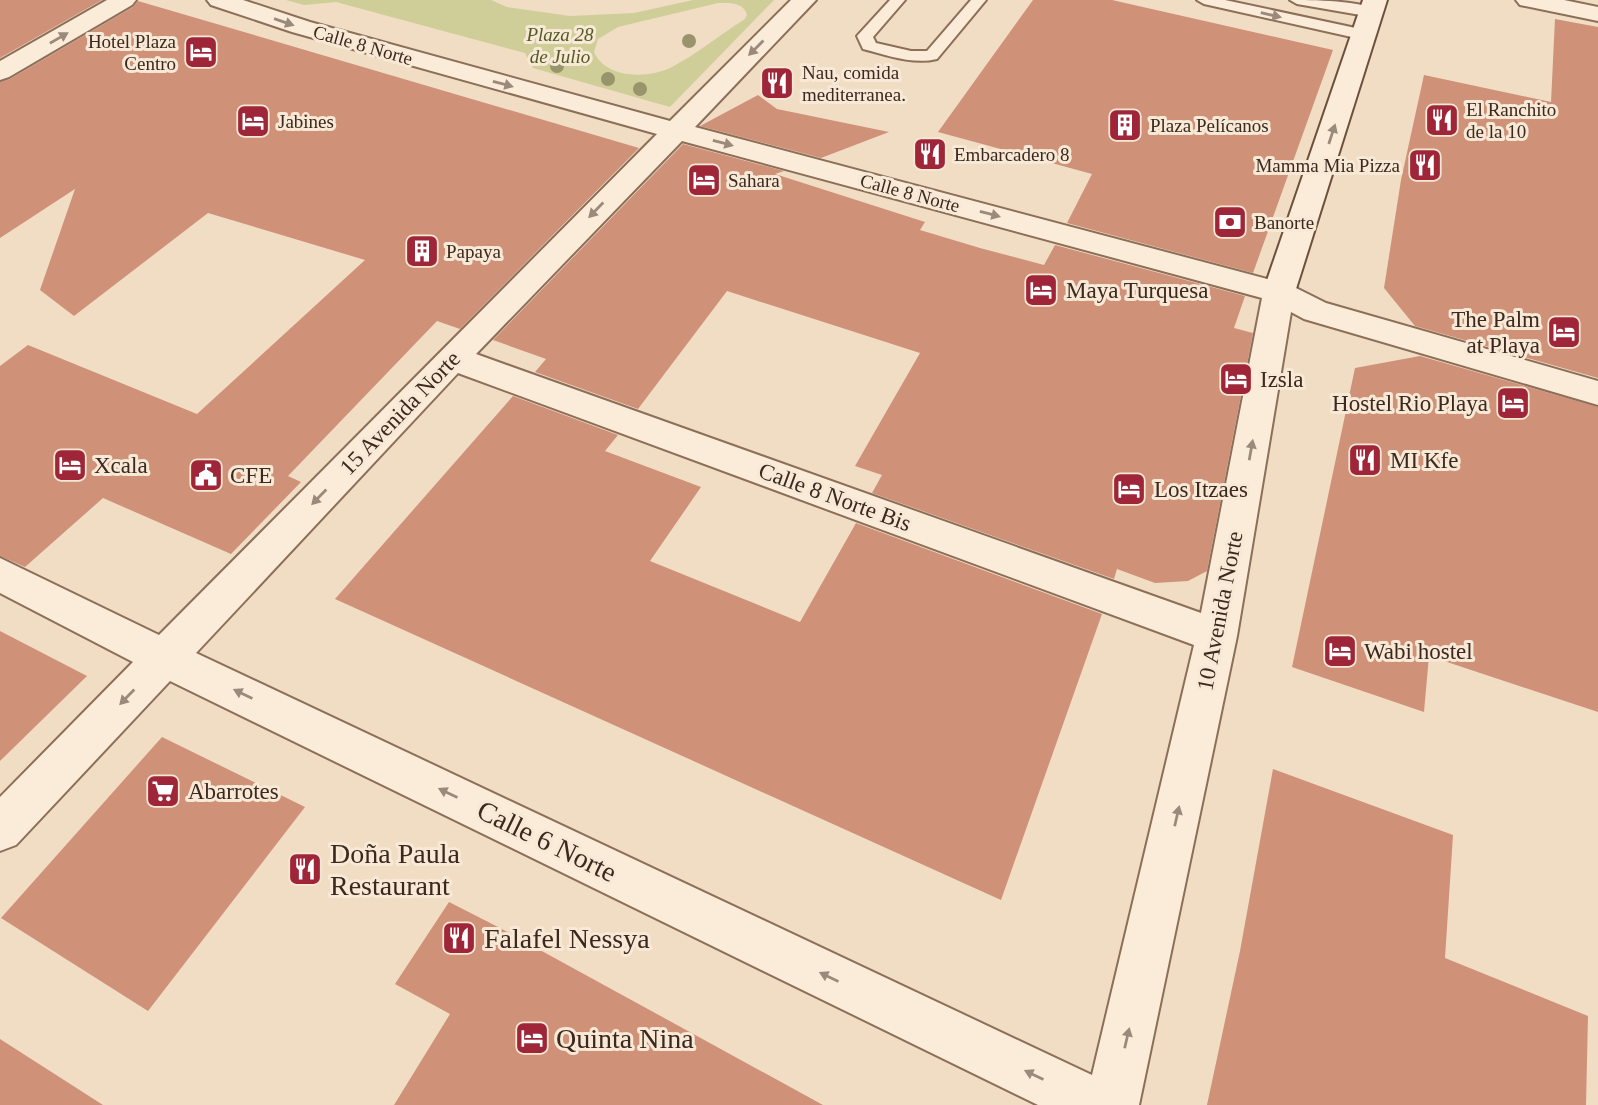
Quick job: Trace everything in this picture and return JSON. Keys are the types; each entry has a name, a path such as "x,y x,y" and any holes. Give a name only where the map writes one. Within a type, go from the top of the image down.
{"street":[{"path":"0,72 124,0"},
{"name":"Calle 8 Norte","path":"219,0 369,47 1279,292 1315,311 1598,393"},
{"name":"15 Avenida Norte","path":"0,829 452,358 804,0"},
{"path":"1528,0 1598,14"},
{"name":"10 Avenida Norte","path":"1112,1105 1217,636 1279,292 1371,16"},
{"name":"Calle 8 Norte Bis","path":"452,358 1217,636"},
{"name":"Calle 6 Norte","path":"0,574 165,658 1096,1105"}],"lane":[{"path":"898,0 865,36 869,46 911,56 931,55 979,0"},
{"path":"1204,0 1371,16"},
{"path":"1297,0 1371,16"}],"green space":[{"name":"Plaza 28 de Julio","path":"286,0 491,0 507,7 570,16 634,13 693,0 774,0 670,107 533,68 525,53 336,2 304,5","holes":["718,3 736,4 743,8 747,15 691,56 662,71 640,75 618,72 600,61 594,52 598,39 618,27"]}],"building":[{"path":"0,0 102,0 0,58"},
{"name":"Plaza Pelícanos","path":"1033,0 1112,0 1333,50 1253,273 1067,223 1092,174 938,132"},
{"path":"138,1 639,148 460,329 437,321 288,476 301,482 231,554 103,498 25,567 0,556 0,366 28,345 197,414 365,260 208,213 74,316 40,290 75,189 0,238 0,82 10,79 133,7"},
{"path":"1555,19 1598,27 1598,378 1415,326 1384,288 1401,180 1424,75 1551,102"},
{"path":"758,95 777,109 889,132 821,158 700,126"},
{"path":"683,144 784,171 775,174 925,222 920,230 980,248 1044,265 1055,245 1245,296 1234,328 1253,333 1207,571 1188,581 1155,583 1117,569 1114,579 872,493 882,475 855,466 920,353 727,291 638,409 535,372 546,359 493,340"},
{"path":"1420,356 1598,407 1598,712 1429,656 1424,712 1292,667 1355,368"},
{"path":"513,396 618,435 605,451 701,487 650,561 800,622 856,523 1102,614 1001,900 335,599"},
{"path":"0,631 87,676 0,761"},
{"path":"162,737 305,807 148,1011 1,918"},
{"path":"1273,769 1453,835 1445,958 1588,1016 1586,1105 1207,1105 1240,951"},
{"path":"449,902 823,1105 394,1105 450,1014 395,984"},
{"path":"0,1039 103,1105 0,1105"}],"place":[{"name":"Hotel Plaza Centro","path":"201,52"},
{"name":"Nau, comida mediterranea.","path":"777,83"},
{"name":"El Ranchito de la 10","path":"1442,120"},
{"name":"Jabines","path":"253,121"},
{"name":"Plaza Pelícanos","path":"1125,125"},
{"name":"Embarcadero 8","path":"930,154"},
{"name":"Mamma Mia Pizza","path":"1425,165"},
{"name":"Sahara","path":"704,180"},
{"name":"Banorte","path":"1230,222"},
{"name":"Papaya","path":"422,251"},
{"name":"Maya Turquesa","path":"1041,290"},
{"name":"The Palm at Playa","path":"1564,332"},
{"name":"Izsla","path":"1236,379"},
{"name":"Hostel Rio Playa","path":"1513,403"},
{"name":"MI Kfe","path":"1365,460"},
{"name":"Xcala","path":"70,465"},
{"name":"CFE","path":"206,475"},
{"name":"Los Itzaes","path":"1129,489"},
{"name":"Wabi hostel","path":"1340,651"},
{"name":"Abarrotes","path":"163,791"},
{"name":"Doña Paula Restaurant","path":"305,869"},
{"name":"Falafel Nessya","path":"459,938"},
{"name":"Quinta Nina","path":"532,1038"}]}
